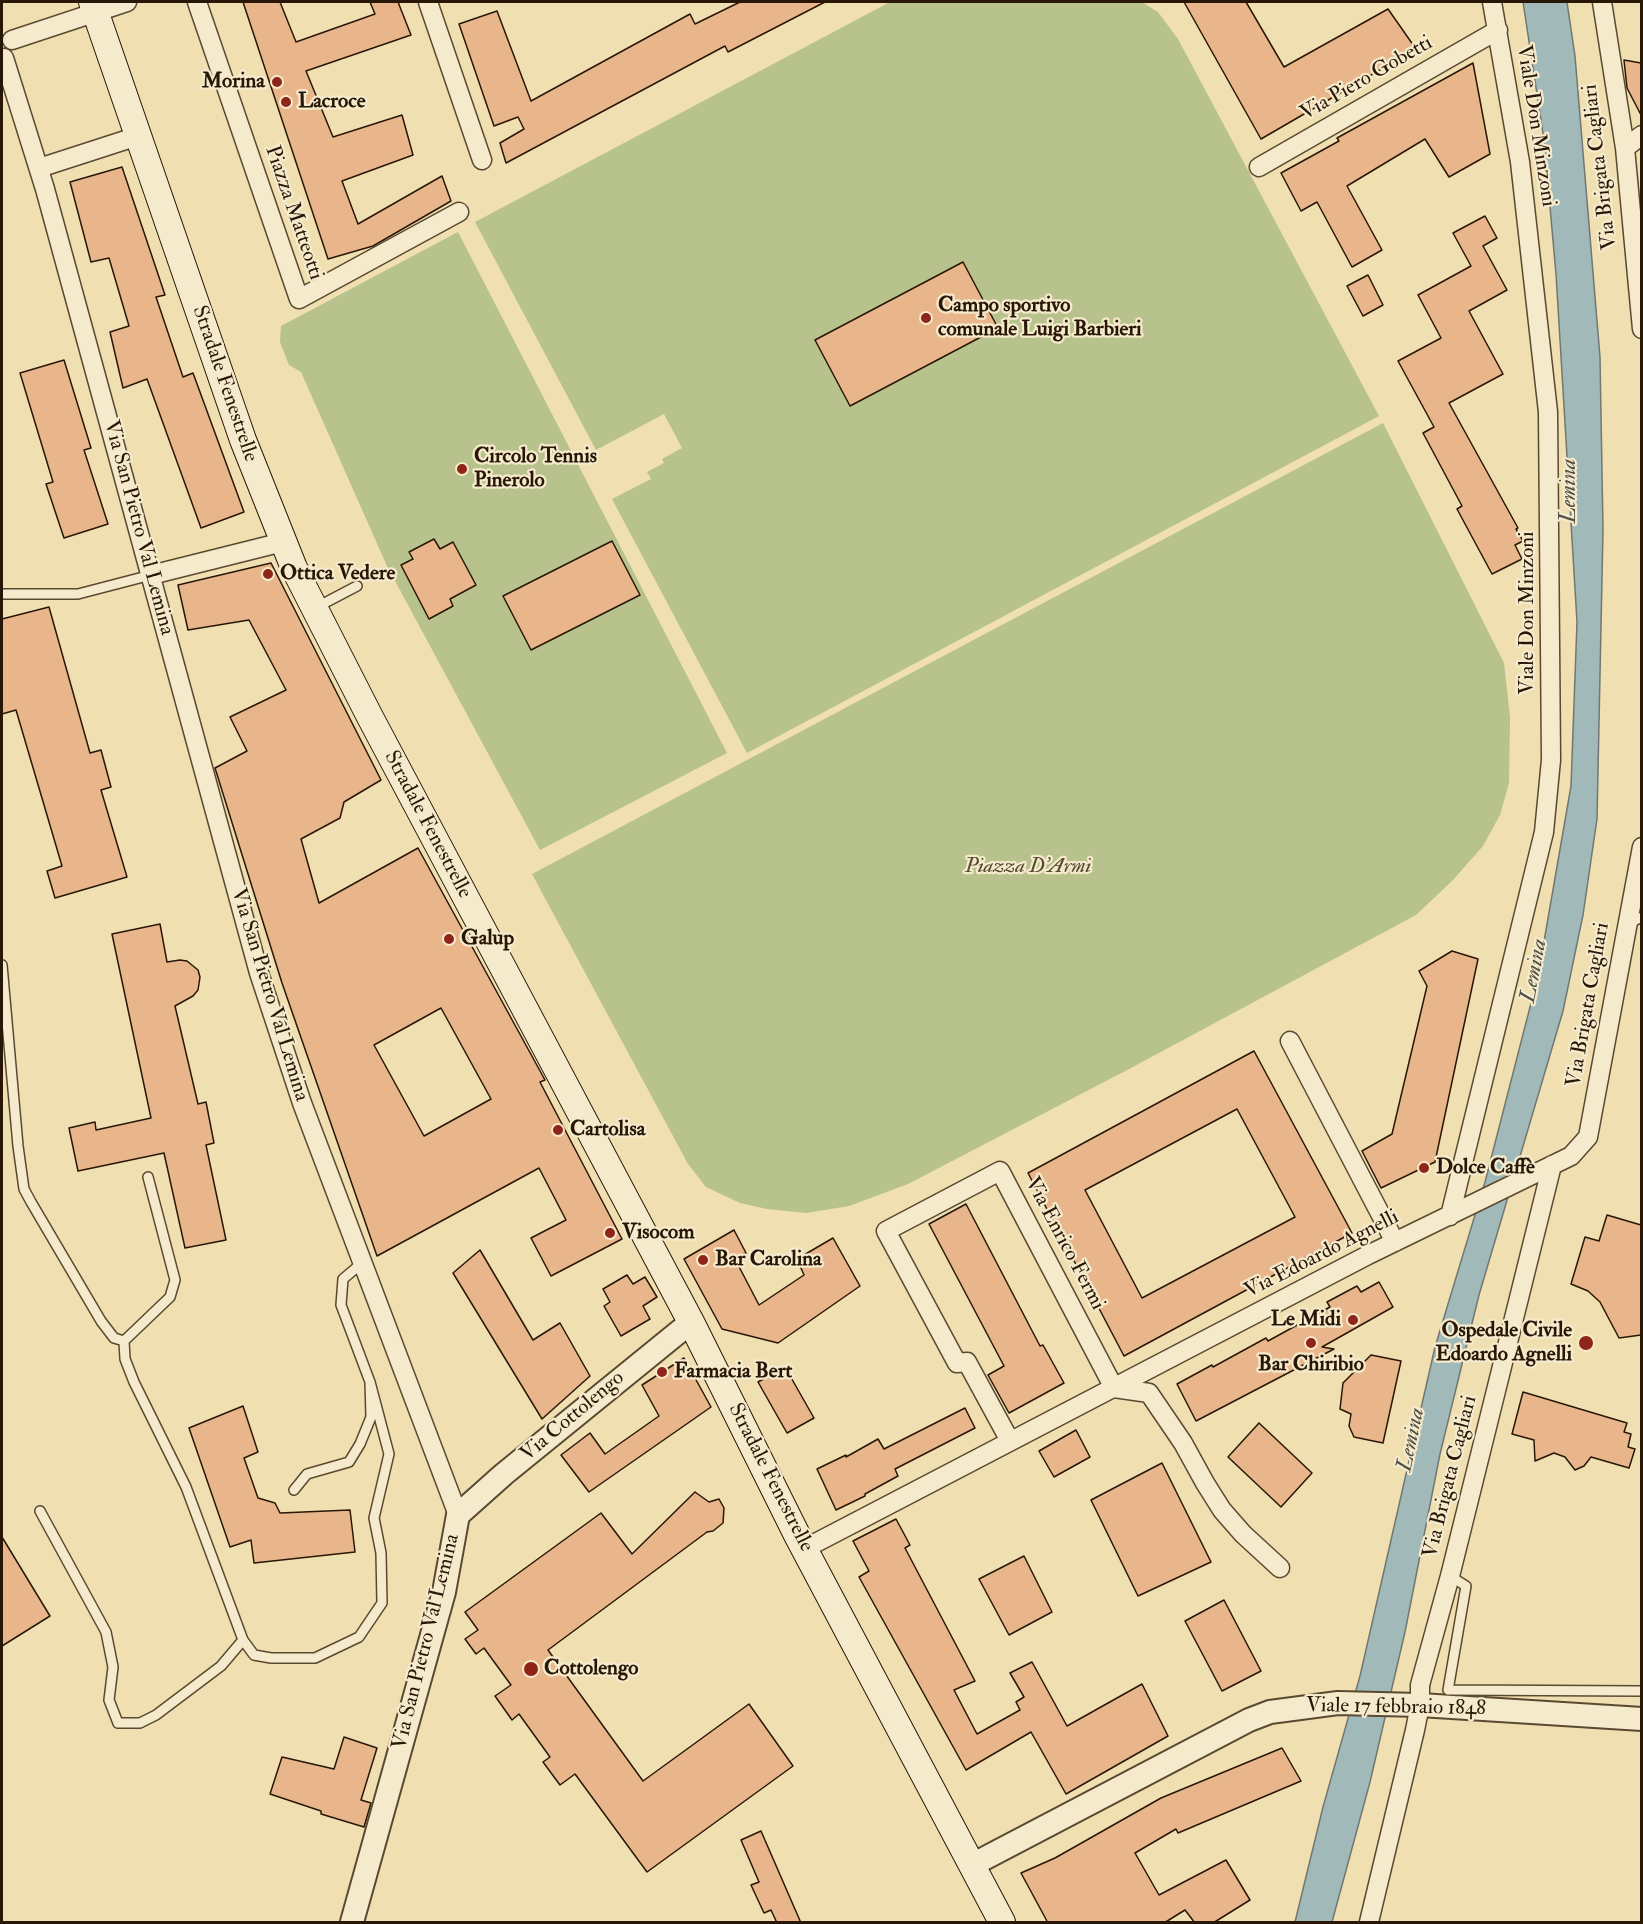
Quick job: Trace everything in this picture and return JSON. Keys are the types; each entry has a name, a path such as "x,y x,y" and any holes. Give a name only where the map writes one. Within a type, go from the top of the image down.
{"main road":[{"name":"Stradale Fenestrelle","path":"94,7 243,440 282,542 370,717 691,1322 804,1549 1002,1923"}],"street":[{"path":"3,59 11,50 7,34 94,7 128,2"},
{"name":"Piazza Matteotti","path":"197,2 299,299 459,212"},
{"path":"428,2 483,160"},
{"name":"Viale Don Minzoni","path":"1450,1216 1545,832 1551,760 1548,412 1521,173 1492,2"},
{"name":"Via Brigata Cagliari","path":"1602,2 1633,150 1641,329"},
{"name":"Via Piero Gobetti","path":"1259,167 1498,30"},
{"name":"Via San Pietro Val Lemina","path":"3,59 39,168 259,973 302,1103 458,1515 444,1592 352,1923"},
{"path":"1633,150 1641,135"},
{"path":"39,168 138,136"},
{"path":"152,575 282,542"},
{"name":"Via Brigata Cagliari","path":"1369,1923 1409,1756 1409,1705 1420,1685 1450,1576 1552,1165 1571,1156 1588,1137 1634,920 1641,847"},
{"path":"1290,1041 1395,1242"},
{"name":"Via Edoardo Agnelli","path":"804,1549 1395,1242 1552,1165"},
{"name":"Via Enrico Fermi","path":"1010,1442 967,1362 957,1363 886,1231 1000,1171 1114,1388"},
{"name":"Via Cottolengo","path":"458,1515 691,1322"},
{"path":"1114,1388 1149,1393 1183,1443 1222,1510 1243,1534 1281,1568"},
{"name":"Viale 17 febbraio 1848","path":"972,1865 1249,1720 1291,1707 1338,1703 1409,1705 1641,1719"}],"lane":[{"path":"2,594 78,594 152,575"},
{"path":"315,609 357,586"},
{"path":"2,965 24,1189 101,1321 114,1338 124,1341"},
{"path":"148,1177 175,1280 170,1297 124,1341 125,1359 186,1487 243,1640 254,1655 271,1658 315,1658 359,1637 382,1603 381,1553 374,1518 389,1454 370,1382 341,1305 343,1279 362,1263"},
{"path":"294,1490 307,1474 349,1462 371,1417 370,1382"},
{"path":"40,1511 106,1632 113,1667 109,1700 118,1723 140,1723 156,1715 221,1666 243,1640"},
{"path":"1450,1576 1466,1586 1448,1690 1641,1691"}],"green space":[{"name":"Campo sportivo comunale Luigi Barbieri","path":"890,2 1142,2 1158,12 1178,39 1379,416 747,753 612,499 651,479 647,472 664,463 662,459 682,448 664,414 596,450 475,222"},
{"name":"Circolo Tennis Pinerolo","path":"458,232 727,753 540,850 387,566 301,372 289,365 280,342 281,326"},
{"name":"Piazza D'Armi","path":"1383,423 1504,663 1510,717 1509,783 1500,815 1483,846 1453,880 1416,915 908,1184 849,1206 806,1213 767,1209 740,1203 706,1187 688,1164 532,874"}],"water":[{"name":"Lemina","path":"1523,2 1567,2 1575,56 1600,357 1603,530 1597,819 1583,915 1563,1011 1479,1295 1440,1454 1405,1632 1370,1782 1332,1922 1295,1922 1323,1807 1360,1676 1435,1347 1485,1182 1538,976 1571,786 1577,622 1556,274 1544,140"}],"building":[{"path":"243,2 280,2 296,42 375,14 370,2 398,2 411,35 306,71 333,137 402,115 413,155 342,181 358,224 442,176 451,201 373,246 328,259"},
{"path":"740,2 825,2 728,52 725,46 506,163 500,143 524,129 518,117 494,126 459,24 497,11 531,101 690,14 695,24"},
{"path":"1184,2 1246,2 1284,67 1388,9 1416,49 1261,139"},
{"path":"1624,60 1641,63 1641,115 1627,88"},
{"path":"1473,63 1490,154 1449,177 1425,139 1347,186 1382,250 1352,267 1317,202 1301,211 1281,173 1339,141 1337,138"},
{"path":"122,167 165,295 156,297 183,377 193,373 244,512 201,528 147,379 123,388 110,332 129,326 109,258 91,262 70,182"},
{"path":"1485,216 1497,238 1483,246 1507,290 1469,311 1503,374 1449,403 1523,541 1515,545 1522,559 1492,574 1457,509 1462,506 1423,433 1434,427 1398,361 1441,338 1418,295 1471,266 1453,233"},
{"path":"963,262 998,328 850,406 815,340"},
{"path":"1368,275 1383,305 1363,316 1347,286"},
{"path":"64,360 91,448 84,450 108,524 64,538 46,484 53,482 20,373"},
{"path":"434,539 440,549 453,542 476,585 450,599 453,606 429,619 401,565 413,559 409,552"},
{"path":"612,541 640,595 531,650 503,596"},
{"path":"271,563 381,780 344,802 340,818 301,839 319,903 418,848 545,1080 540,1082 622,1239 551,1276 531,1238 566,1220 539,1168 377,1256 282,983 215,768 247,751 230,717 286,690 249,620 188,630 178,585","holes":["441,1008 491,1099 424,1136 374,1045"]},
{"path":"49,607 90,753 101,750 111,787 101,790 127,877 55,898 47,871 62,866 16,710 2,714 2,619"},
{"path":"160,924 167,962 187,961 198,970 200,977 198,990 193,996 175,1006 198,1104 206,1102 214,1143 206,1145 226,1240 185,1248 164,1153 78,1171 69,1128 95,1122 96,1130 151,1118 112,934"},
{"path":"1452,951 1478,959 1435,1162 1381,1188 1362,1151 1392,1134 1427,986 1419,971"},
{"path":"1254,1051 1352,1233 1124,1356 1028,1173","holes":["1237,1109 1295,1217 1142,1298 1085,1190"]},
{"path":"966,1204 1040,1346 1043,1345 1064,1383 1009,1413 988,1375 1004,1366 929,1224"},
{"path":"1607,1215 1641,1225 1641,1335 1619,1338 1600,1302 1588,1291 1571,1284 1585,1237 1599,1241"},
{"path":"734,1230 746,1253 735,1259 759,1305 804,1275 797,1259 833,1238 860,1286 778,1343 722,1329 684,1259"},
{"path":"480,1250 533,1340 560,1323 590,1376 542,1419 453,1273"},
{"path":"627,1275 633,1284 645,1277 657,1297 643,1306 650,1319 621,1336 604,1306 610,1302 603,1289"},
{"path":"1379,1282 1393,1307 1322,1347 1334,1349 1196,1421 1177,1384 1266,1338 1268,1341 1330,1307 1327,1302 1357,1286 1361,1292"},
{"path":"1371,1355 1401,1361 1383,1443 1354,1437 1349,1426 1351,1414 1340,1409 1343,1383"},
{"path":"684,1358 711,1407 589,1492 561,1455 590,1433 605,1454 659,1416 642,1385"},
{"path":"785,1367 814,1418 787,1433 758,1382"},
{"path":"1523,1392 1627,1423 1624,1432 1631,1434 1628,1447 1635,1449 1629,1468 1591,1457 1584,1466 1575,1470 1565,1457 1554,1453 1535,1461 1534,1440 1512,1434"},
{"path":"243,1406 258,1452 244,1458 258,1498 275,1503 280,1513 350,1510 355,1552 254,1563 251,1540 230,1547 189,1428"},
{"path":"965,1408 975,1428 895,1469 898,1476 836,1510 817,1469 846,1455 846,1457 878,1439 884,1449"},
{"path":"1259,1423 1312,1473 1281,1507 1228,1457"},
{"path":"1076,1430 1090,1457 1054,1477 1039,1451"},
{"path":"1162,1463 1211,1562 1138,1596 1091,1500"},
{"name":"Cottolengo","path":"695,1492 709,1502 719,1499 724,1508 723,1523 713,1531 707,1532 548,1650 643,1781 749,1704 793,1766 647,1872 575,1774 560,1785 543,1762 550,1757 519,1714 512,1720 495,1696 511,1685 484,1648 476,1654 465,1639 478,1630 465,1612 601,1513 632,1554"},
{"path":"896,1519 910,1545 905,1548 975,1681 954,1690 977,1734 1020,1710 1016,1702 1024,1697 1010,1673 1032,1662 1067,1726 1142,1684 1168,1736 1066,1794 1031,1732 966,1770 859,1577 869,1571 853,1541"},
{"path":"2,1537 50,1616 2,1646"},
{"path":"1024,1556 1052,1612 1009,1635 979,1579"},
{"path":"1224,1600 1261,1671 1222,1691 1185,1621"},
{"path":"344,1737 377,1748 361,1800 371,1803 364,1827 321,1814 321,1811 270,1794 282,1757 334,1769"},
{"path":"1282,1748 1301,1781 1178,1833 1176,1829 1135,1853 1159,1895 1226,1860 1250,1900 1213,1923 1195,1923 1185,1910 1164,1923 1048,1923 1021,1873 1055,1858 1161,1798"},
{"path":"761,1831 801,1923 777,1923 771,1910 764,1913 751,1885 759,1882 741,1840"}],"place":[{"name":"Morina","path":"277,82"},
{"name":"Lacroce","path":"286,102"},
{"name":"Campo sportivo comunale Luigi Barbieri","path":"926,318"},
{"name":"Circolo Tennis Pinerolo","path":"462,469"},
{"name":"Ottica Vedere","path":"268,574"},
{"name":"Galup","path":"449,939"},
{"name":"Cartolisa","path":"558,1130"},
{"name":"Dolce Caffè","path":"1424,1168"},
{"name":"Visocom","path":"610,1233"},
{"name":"Bar Carolina","path":"703,1260"},
{"name":"Le Midi","path":"1353,1320"},
{"name":"Bar Chiribio","path":"1311,1343"},
{"name":"Ospedale Civile Edoardo Agnelli","path":"1586,1343"},
{"name":"Farmacia Bert","path":"662,1372"},
{"name":"Cottolengo","path":"531,1669"}]}
